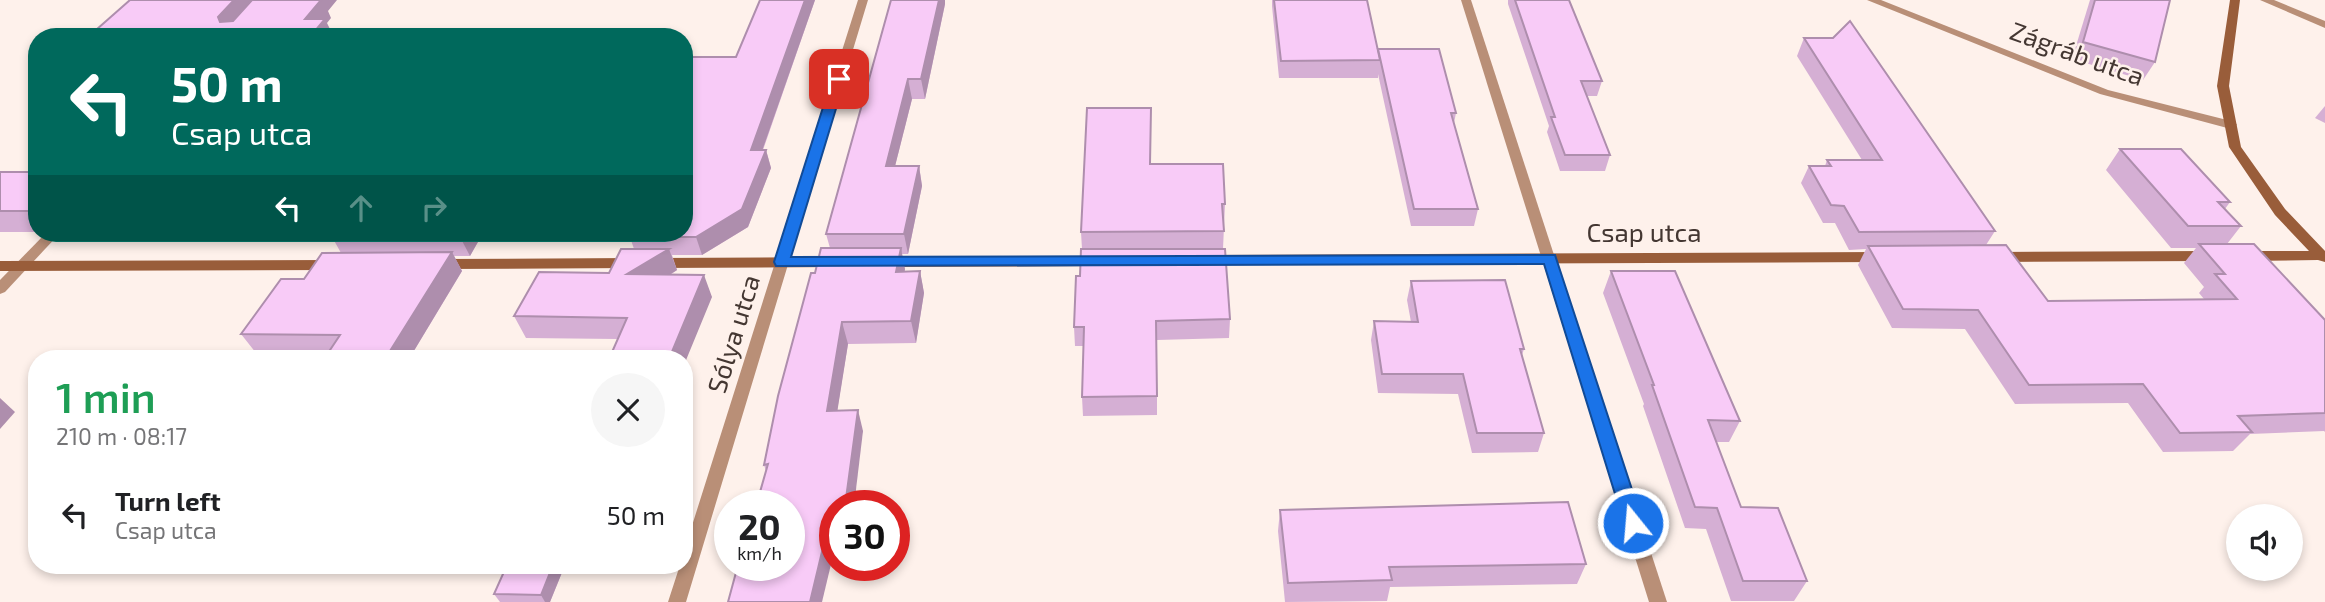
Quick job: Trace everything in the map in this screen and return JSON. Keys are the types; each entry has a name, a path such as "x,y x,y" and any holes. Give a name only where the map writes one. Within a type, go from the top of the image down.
{"street":[{"name":"Sólya utca","path":"693,550 863,0"},
{"path":"1466,0 1658,602"},
{"name":"Zágráb utca","path":"1872,0 2104,92 2231,125"},
{"path":"2235,0 2223,86 2235,147 2280,212 2323,257"},
{"path":"2265,0 2325,25"},
{"path":"0,289 45,242"},
{"name":"Csap utca","path":"1187,260 1894,257"},
{"path":"1977,257 2323,257"},
{"path":"422,264 1117,261"},
{"path":"0,267 353,265"},
{"name":"Sólya utca","path":"677,602 686,574"}],"building":[{"path":"130,0 234,0 218,17 220,22 233,21 252,0 321,0 305,19 325,19 318,28 98,28"},
{"path":"760,0 805,0 751,150 766,150 742,209 693,237 693,57 736,57"},
{"path":"891,0 939,0 921,79 908,79 886,166 919,166 904,234 826,234"},
{"path":"1274,0 1367,0 1380,60 1281,61"},
{"path":"1515,0 1569,0 1602,81 1581,81 1610,155 1565,155 1551,117 1555,117"},
{"path":"2095,0 2170,0 2155,62 2083,42"},
{"path":"1850,21 1995,231 1859,232 1844,206 1831,205 1809,166 1831,166 1827,160 1882,160 1804,38 1833,38"},
{"path":"1378,49 1439,49 1456,113 1451,113 1478,209 1414,209"},
{"path":"1087,108 1151,108 1150,164 1223,164 1224,231 1081,232"},
{"path":"2120,149 2181,149 2230,202 2218,202 2241,226 2188,226"},
{"path":"0,172 28,172 28,211 0,211"},
{"path":"2199,244 2254,244 2325,320 2325,413 2238,416 2252,432 2180,433 2143,384 2029,385 1978,310 1903,309 1868,246 2006,245 2048,301 2237,299 2215,274 2225,274"},
{"path":"821,248 901,248 896,272 920,271 911,321 842,322 827,411 858,410 847,490 819,490 819,564 810,602 728,602 734,581 805,581 805,490 761,490 768,464 764,465 778,396 811,273 815,273"},
{"path":"621,249 669,249 627,274 704,275 673,350 613,350 627,318 514,316 539,272 609,273"},
{"path":"1081,249 1225,249 1230,319 1156,321 1157,396 1082,397 1084,327 1074,327 1076,276 1080,276"},
{"path":"452,252 391,350 330,350 340,335 241,334 281,279 304,279 322,253"},
{"path":"1611,271 1675,271 1740,421 1708,420 1741,507 1778,508 1807,581 1743,581 1717,508 1695,507 1654,385"},
{"path":"1505,280 1524,349 1520,349 1544,433 1477,433 1463,374 1382,374 1374,321 1418,322 1411,281"},
{"path":"1568,502 1586,564 1389,567 1392,580 1288,583 1280,510"},
{"path":"503,574 549,574 541,595 494,594"}],"route":[{"path":"839,79 782,262 1550,258 1633,523"}]}
